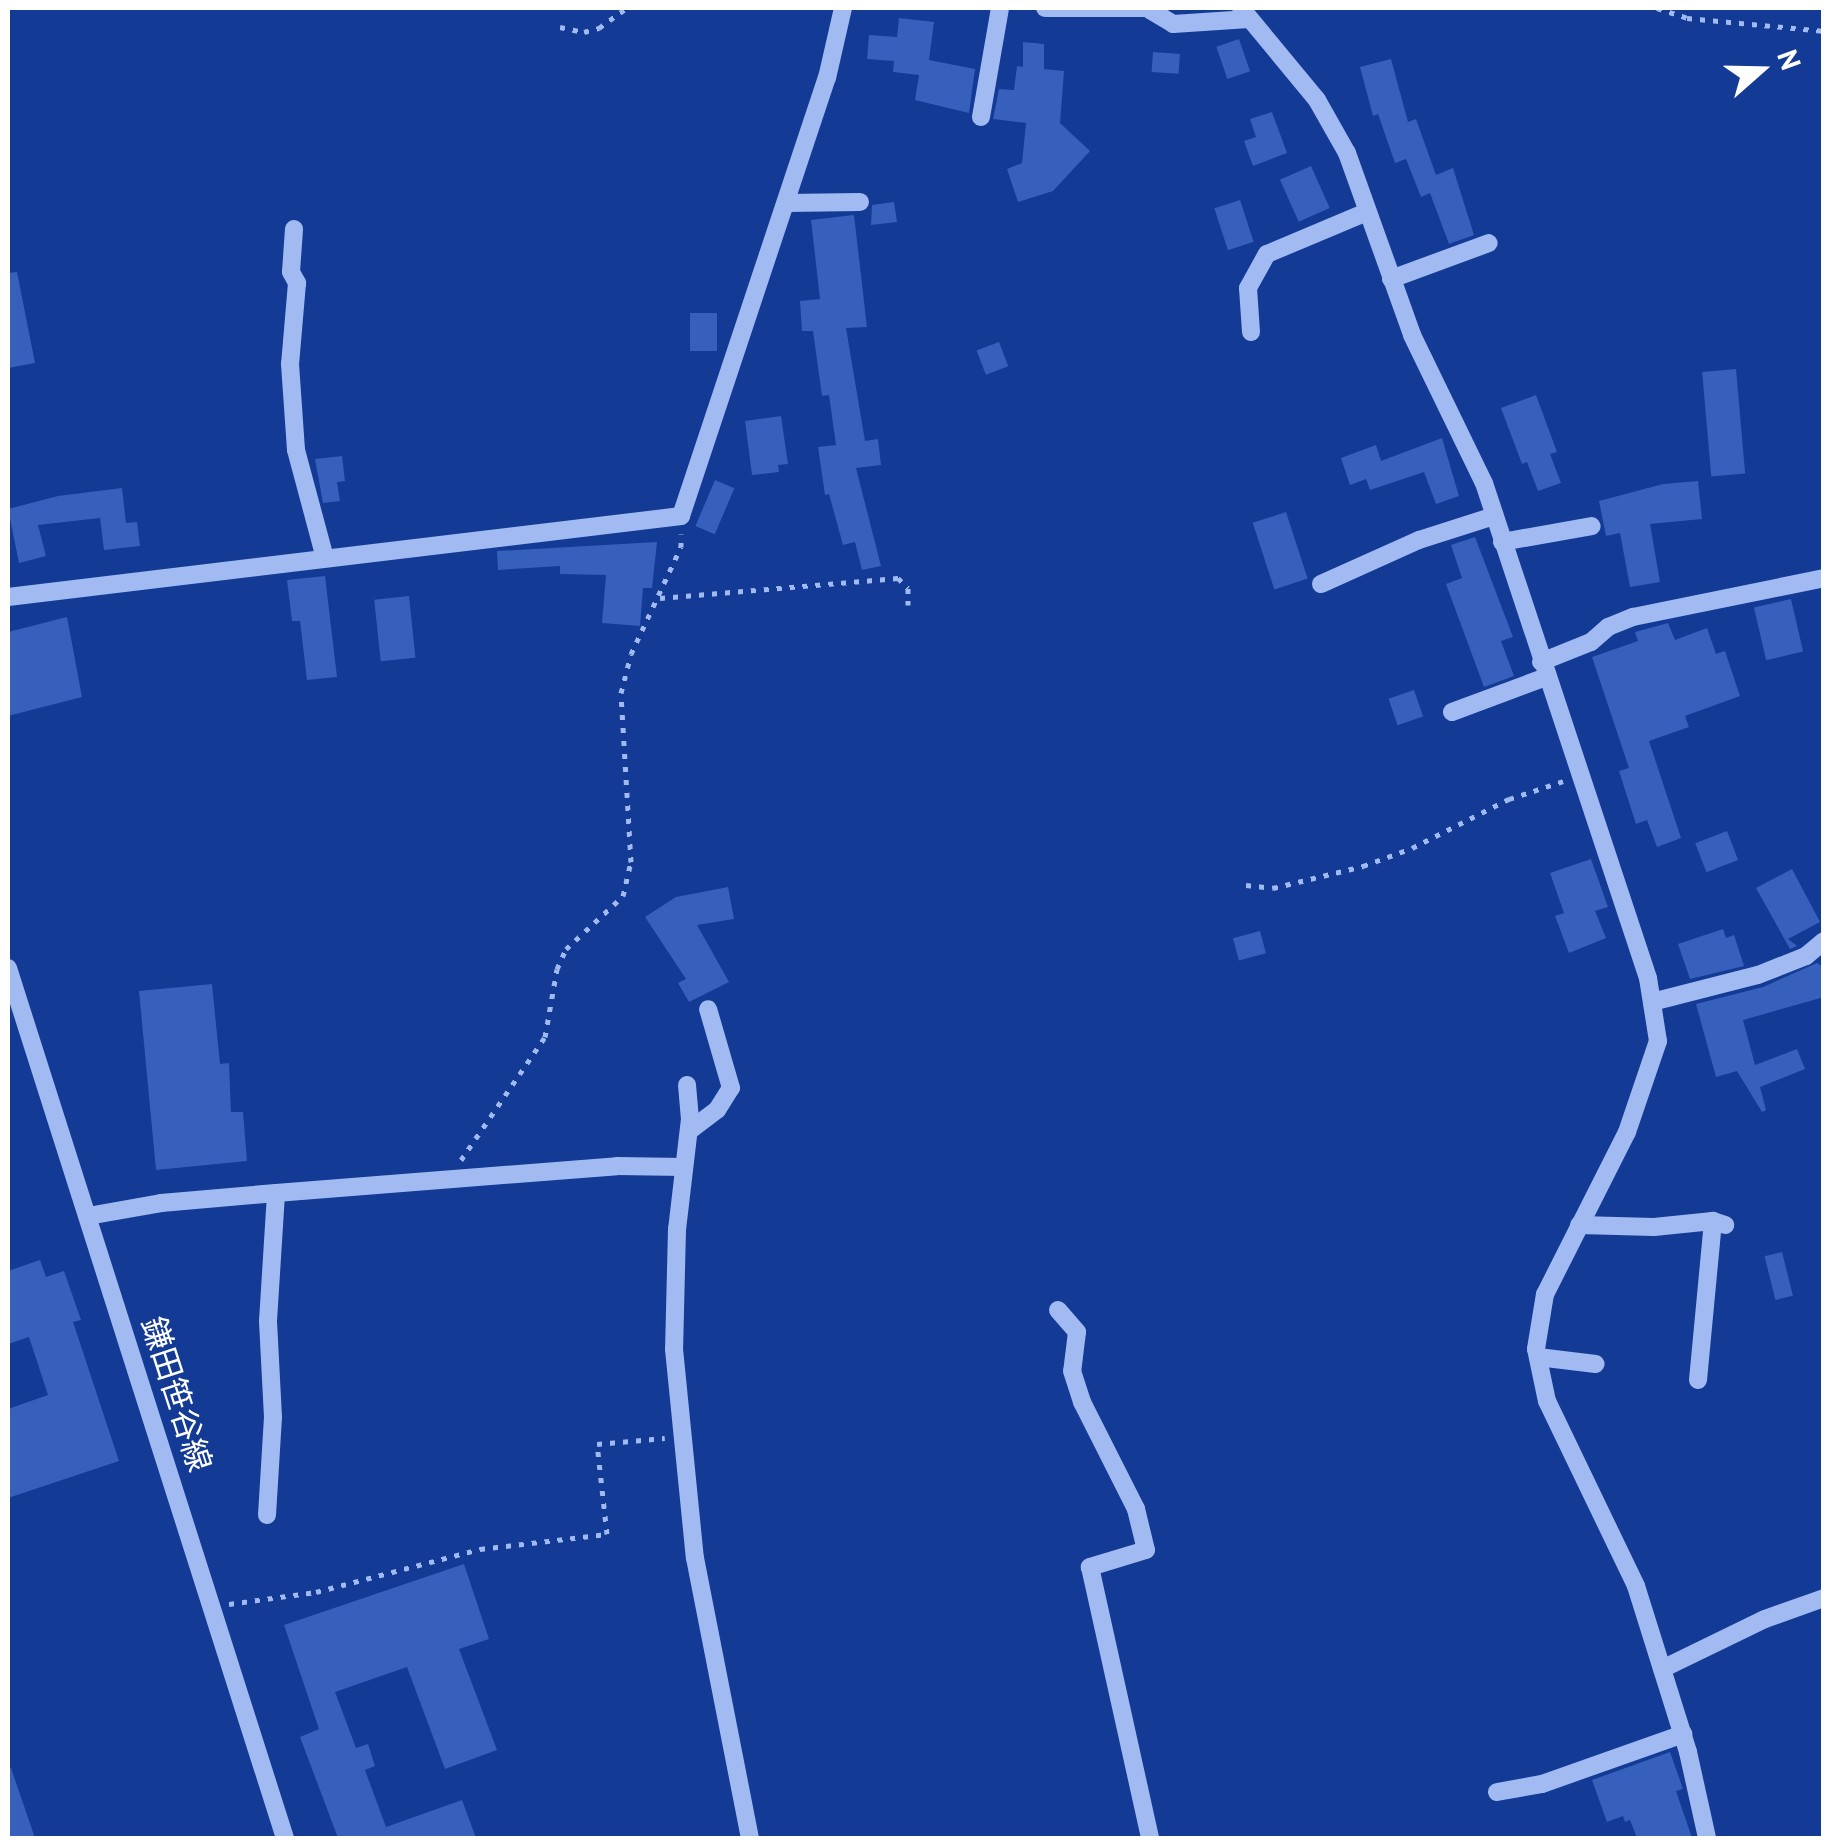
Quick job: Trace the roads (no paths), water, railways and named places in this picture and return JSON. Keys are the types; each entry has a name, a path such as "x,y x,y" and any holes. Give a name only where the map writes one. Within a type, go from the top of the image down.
{"street":[{"path":"8,597 680,516 827,78 843,8"},
{"path":"981,117 1000,8"},
{"path":"1045,8 1150,8 1173,24 1245,13 1317,100 1347,152 1412,335 1484,483 1648,978 1658,1041 1627,1132 1545,1294 1538,1358 1547,1401 1636,1586 1683,1734 1707,1838"},
{"path":"786,203 860,202"},
{"path":"1251,332 1248,288 1267,254 1367,212"},
{"path":"294,230 292,272 296,283 290,364 296,450 324,558"},
{"path":"1391,279 1488,244"},
{"path":"1320,584 1419,540 1494,516"},
{"path":"1502,542 1592,526"},
{"path":"1452,712 1543,669 1608,627 1633,617 1824,578"},
{"path":"1652,1002 1758,975 1806,956 1824,941"},
{"name":"鎌田笹谷線","path":"8,968 285,1838"},
{"path":"689,1131 717,1110 732,1088 708,1009"},
{"path":"687,1085 689,1131 673,1306 683,1436 706,1632 750,1838"},
{"path":"88,1216 160,1203 276,1193 617,1166 684,1168"},
{"path":"267,1515 272,1417 269,1301 276,1193"},
{"path":"1580,1226 1719,1223 1698,1380"},
{"path":"1058,1310 1077,1332 1072,1372 1082,1402 1136,1510 1146,1550 1090,1567 1150,1838"},
{"path":"1538,1358 1596,1364"},
{"path":"1662,1669 1766,1619 1824,1598"},
{"path":"1497,1792 1542,1784 1683,1734"}]}
